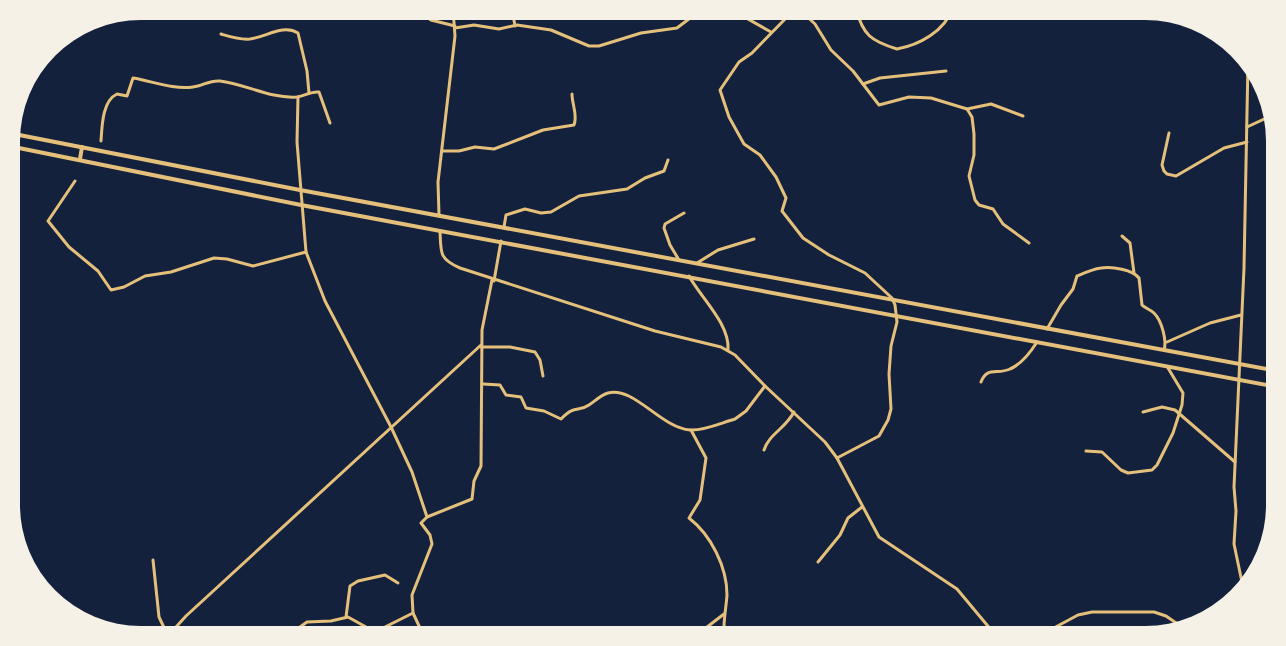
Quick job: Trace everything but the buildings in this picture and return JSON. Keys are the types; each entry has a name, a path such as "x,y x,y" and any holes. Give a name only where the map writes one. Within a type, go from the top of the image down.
{"main road":[{"path":"20,135 300,190 1267,369"},
{"path":"80,159 82,147"},
{"path":"20,148 301,205 1267,385"}],"street":[{"path":"432,20 455,27 474,25 499,29 515,26 551,30 589,46 598,46 635,35 677,28 688,20"},
{"path":"439,215 438,182 454,20"},
{"path":"514,20 515,26"},
{"path":"750,20 771,32"},
{"path":"784,20 752,53 739,62 721,87 720,94 729,117 744,144 760,155 776,177 786,198 782,211 803,238 829,255 865,273 893,300 896,315 896,330 891,346 889,374 891,409 888,420 879,435 837,458"},
{"path":"811,20 831,50 853,71 879,105 909,97 931,98 967,109 991,104 1023,116"},
{"path":"858,20 864,32 897,49 922,42 946,20"},
{"path":"221,34 237,39 248,39 278,31 294,31 300,36 309,93"},
{"path":"863,84 880,78 946,71"},
{"path":"1241,579 1234,544 1235,462 1248,77"},
{"path":"101,141 102,121 110,100 117,94 127,96 133,78 161,85 191,88 218,81 241,84 275,95 298,97 316,91 322,94 330,123"},
{"path":"442,151 459,151 475,147 501,148 522,137 543,130 574,125 576,115 572,94"},
{"path":"298,97 297,142 306,252 325,301 391,427 416,481 427,518"},
{"path":"967,109 972,117 974,134 974,156 969,176 975,200 979,205 993,209 1003,224 1029,243"},
{"path":"1247,127 1264,119"},
{"path":"1169,133 1162,165 1164,171 1172,176 1176,176 1224,148 1247,142"},
{"path":"504,227 506,215 520,210 546,214 583,194 627,189 664,171 668,160"},
{"path":"75,181 48,221 69,247 98,272 111,290 124,287 145,276 171,272 214,258 253,266 306,252"},
{"path":"679,260 664,228 665,224 684,213"},
{"path":"440,230 441,252 446,261 493,280 655,331 728,350 818,435 837,458 879,537 957,589 988,626"},
{"path":"1122,236 1130,243 1134,273"},
{"path":"697,263 723,249 754,239"},
{"path":"419,626 413,614 413,590 432,544 430,535 421,523 427,518 472,499 474,481 482,464 481,346 484,313 501,241"},
{"path":"1047,328 1073,289 1077,276 1102,268 1134,273 1139,278 1142,305 1155,314 1167,342 1164,350"},
{"path":"689,276 718,319 728,341 728,350"},
{"path":"1167,342 1210,323 1241,315"},
{"path":"981,382 983,375 987,372 1003,372 1014,367 1028,356 1037,342"},
{"path":"177,626 481,346 510,346 535,352 540,360 543,376"},
{"path":"1086,451 1102,452 1121,470 1128,473 1152,470 1157,465 1167,447 1182,405 1183,393 1167,366"},
{"path":"483,384 500,385 506,395 521,397 526,408 541,410 561,419 572,409 586,407 609,393 622,393 635,399 673,425 691,430 741,416 765,386"},
{"path":"1143,412 1162,407 1175,410 1235,462"},
{"path":"764,450 767,441 786,425 794,412"},
{"path":"691,430 706,458 700,500 689,518 704,531 720,562 727,593 724,626"},
{"path":"818,562 840,535 848,518 862,507"},
{"path":"153,560 159,617 163,626"},
{"path":"346,617 350,586 358,581 386,575 398,583"},
{"path":"1057,626 1077,615 1092,612 1154,612 1175,622"},
{"path":"388,626 413,614"},
{"path":"708,626 724,614"},
{"path":"301,626 307,622 331,621 346,617 365,626"}]}
